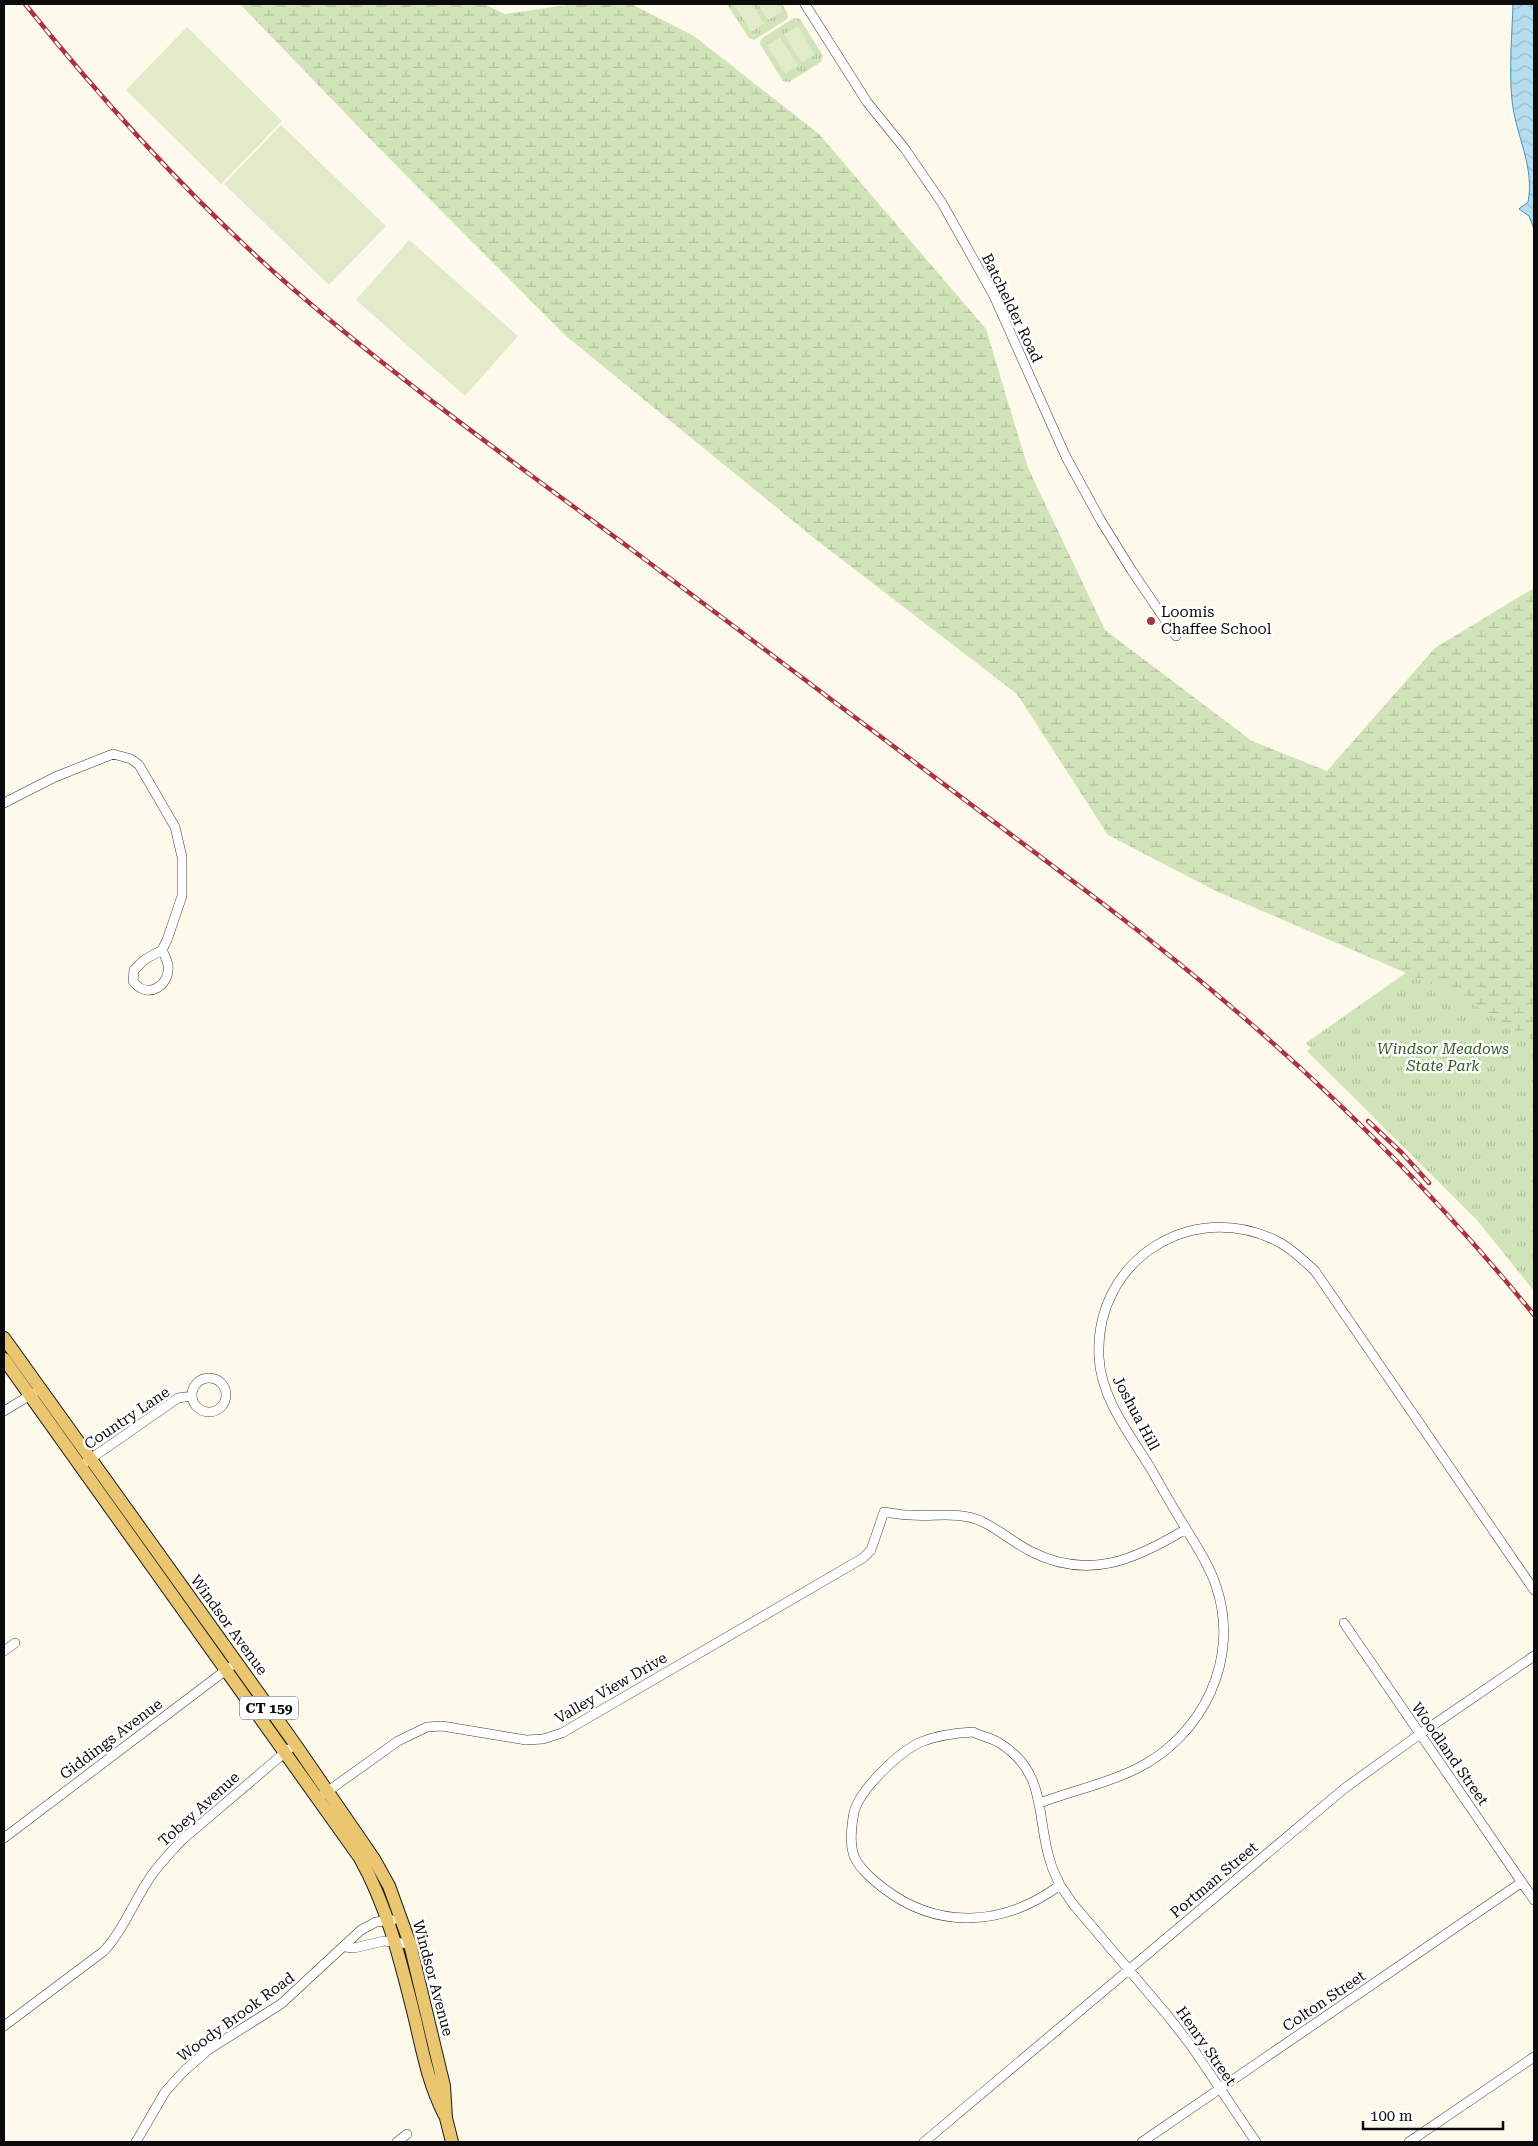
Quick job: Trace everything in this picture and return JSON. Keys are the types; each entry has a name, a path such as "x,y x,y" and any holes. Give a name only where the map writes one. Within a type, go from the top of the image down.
{"main road":[{"name":"Windsor Avenue","path":"4,1338 36,1392 225,1670 285,1753 374,1859 389,1886 410,1944 444,2086 446,2118 452,2142"},
{"name":"Windsor Avenue","path":"4,1359 36,1392"},
{"name":"Windsor Avenue","path":"85,1462 236,1662 295,1744 322,1796 373,1880 395,1942 432,2089 446,2118"}],"street":[{"name":"Batchelder Road","path":"805,4 867,102 905,149 942,203 994,296 1066,457 1127,563 1176,636"},
{"path":"4,803 55,777 113,754 131,758 139,765 175,828 182,857 182,896 162,950 144,960 134,970 133,981 139,989 149,992 158,988 166,978 168,965 162,950"},
{"name":"Joshua Hill","path":"1040,1803 1136,1770 1174,1744 1200,1714 1218,1675 1222,1655 1224,1616 1210,1568 1124,1426 1104,1386 1100,1372 1099,1337 1110,1294 1118,1281 1137,1259 1173,1236 1186,1231 1215,1226 1250,1231 1277,1241 1302,1258 1315,1271 1534,1590"},
{"path":"4,1411 36,1392"},
{"name":"Country Lane","path":"85,1462 178,1398 192,1396"},
{"name":"Valley View Drive","path":"322,1796 398,1742 427,1727 442,1726 526,1740 543,1739 562,1734 862,1558 871,1550 884,1512 910,1516 946,1514 965,1516 982,1521 1032,1552 1065,1564 1093,1565 1123,1562 1152,1550 1186,1528"},
{"name":"Woodland Street","path":"1344,1623 1534,1900"},
{"path":"4,1651 14,1643"},
{"name":"Portman Street","path":"924,2142 1345,1788 1534,1656"},
{"name":"Giddings Avenue","path":"4,1838 236,1662"},
{"name":"Henry Street","path":"1060,1885 1046,1896 1021,1909 997,1916 968,1919 932,1913 895,1897 865,1872 853,1855 854,1810 869,1786 890,1763 920,1742 947,1733 973,1732 998,1742 1016,1757 1031,1774 1040,1803 1051,1864 1060,1885 1073,1904 1192,2047 1256,2142"},
{"name":"Tobey Avenue","path":"4,2026 104,1951 114,1940 151,1876 166,1856 182,1840 295,1744"},
{"name":"Colton Street","path":"1142,2142 1522,1882"},
{"name":"Woody Brook Road","path":"136,2142 165,2092 184,2071 208,2050 281,2004 345,1947 361,1930 376,1922 402,1919"},
{"path":"345,1947 354,1948 384,1941 410,1944"},
{"path":"1409,2142 1534,2057"},
{"path":"396,2142 407,2134"}],"green space":[{"path":"240,4 484,4 505,14 575,4 631,4 694,36 819,134 986,329 1028,468 1105,630 1252,741 1327,771 1435,648 1534,588 1534,1041 1457,995 1216,891 1108,835 1017,694 819,542 566,336 375,144"},
{"path":"727,4 782,4 788,14 787,19 754,40 749,38"},
{"path":"734,4 752,4 764,23 751,32"},
{"path":"758,4 776,4 782,12 768,20"},
{"path":"794,18 800,19 823,56 821,62 789,82 783,81 760,44 761,39"},
{"path":"798,26 815,55 802,63 784,34"},
{"path":"187,27 282,121 221,184 126,90"},
{"path":"780,37 798,66 785,74 767,45"},
{"path":"281,125 386,226 329,285 224,184"},
{"path":"409,240 518,336 465,396 356,300"},
{"name":"Windsor Meadows State Park","path":"1534,883 1534,1291 1477,1220 1307,1051 1311,1048 1306,1043"}],"water":[{"path":"1513,4 1534,4 1534,229 1529,216 1519,209 1528,202 1529,176 1512,100"}],"railway":[{"path":"25,4 87,79 152,152 220,222 292,288 418,390 1106,906 1222,999 1332,1098 1385,1150 1437,1203 1534,1315"},
{"path":"1368,1121 1402,1153 1429,1183"}],"place":[{"name":"Loomis Chaffee School","path":"1151,621"}]}
